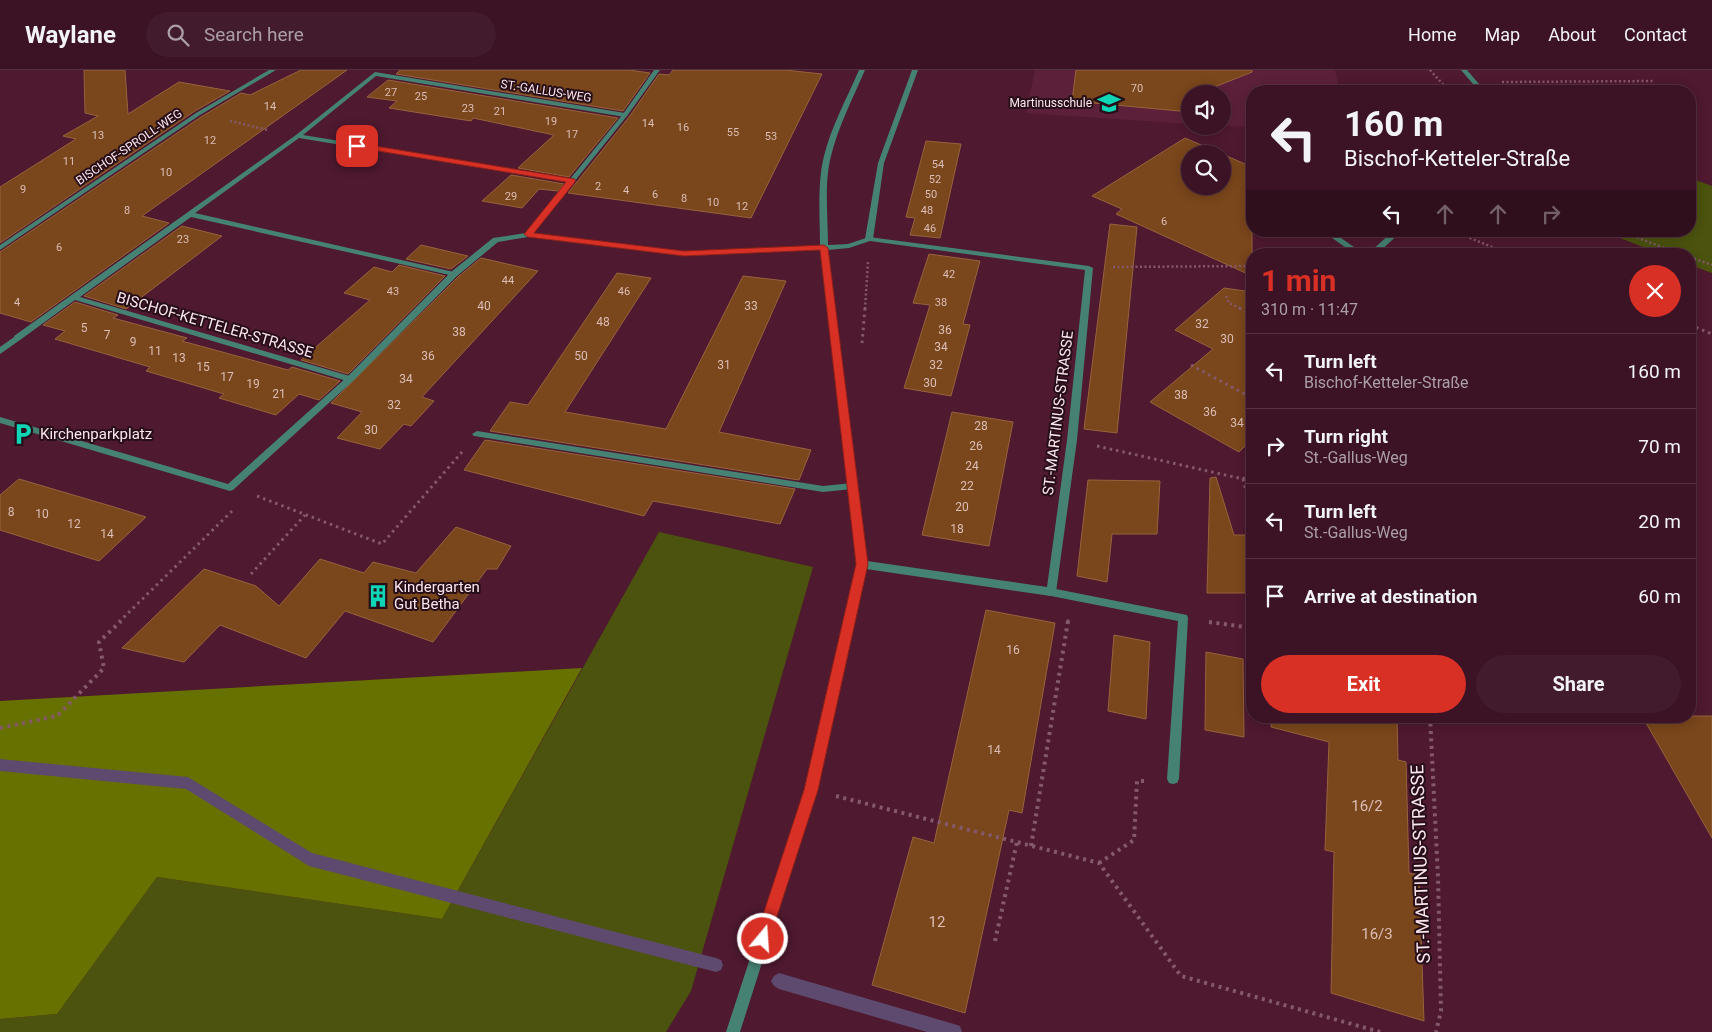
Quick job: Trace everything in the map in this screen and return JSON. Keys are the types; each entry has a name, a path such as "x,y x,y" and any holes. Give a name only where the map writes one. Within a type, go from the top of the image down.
{"street":[{"name":"BISCHOF-SPROLL-WEG","path":"0,248 198,114 273,70"},
{"path":"528,234 625,115 657,70"},
{"path":"733,1032 811,790 862,564 824,248 824,192 827,157 862,70"},
{"path":"869,239 881,163 915,70"},
{"path":"1464,70 1477,85"},
{"name":"ST.-GALLUS-WEG","path":"298,136 375,74 625,115"},
{"path":"0,351 72,297 298,136 572,181"},
{"path":"189,214 454,274"},
{"path":"0,420 230,488 350,379 454,274 496,240 528,234 684,254 850,246 869,239 1089,268"},
{"path":"1335,237 1351,248"},
{"path":"1379,248 1391,237"},
{"name":"ST.-MARTINUS-STRASSE","path":"1051,592 1072,440 1089,268"},
{"name":"BISCHOF-KETTELER-STRASSE","path":"72,297 350,379"},
{"path":"477,434 823,489 852,486"},
{"path":"862,564 1051,592 1183,618 1173,779"}],"path":[{"path":"1430,70 1444,85"},
{"path":"1502,82 1655,81"},
{"path":"198,114 298,136"},
{"path":"1467,237 1495,248"},
{"path":"1636,237 1664,248"},
{"path":"862,346 869,239"},
{"path":"1696,259 1712,266"},
{"path":"1089,268 1246,266"},
{"path":"1226,296 1229,303 1246,311"},
{"path":"1696,327 1712,334"},
{"path":"1191,365 1246,395"},
{"path":"230,488 250,493 382,544 477,434"},
{"path":"1072,440 1242,479"},
{"path":"1242,479 1246,476"},
{"path":"1242,479 1246,493"},
{"path":"0,728 57,716 104,668 99,642 250,493"},
{"path":"250,574 305,515"},
{"path":"1031,846 1072,596"},
{"path":"1183,618 1246,627"},
{"name":"ST.-MARTINUS-STRASSE","path":"1430,723 1438,877 1441,1011 1436,1032"},
{"path":"1099,863 1134,840 1137,781 1173,779"},
{"path":"811,790 1099,863 1181,976 1380,1032"},
{"path":"995,941 1017,842"}],"shaded area":[{"name":"Martinusschule","path":"1035,70 1335,70 1339,85 1246,85 1246,127 1231,126 1231,85 1181,85 1181,123 1026,113"}],"green space":[{"path":"1696,180 1712,186 1712,273 1696,267 1696,248 1646,248 1617,237 1696,237"},
{"path":"659,532 813,567 691,991 666,1032 0,1032 0,1019 57,1014 157,877 442,919"},
{"path":"582,668 442,919 157,877 57,1014 0,1019 0,701"}],"building":[{"path":"84,70 125,70 128,114 179,82 230,91 195,111 0,243 0,187 76,139 63,136 98,116 85,113"},
{"path":"301,70 347,70 142,216 169,223 31,322 0,313 0,252 201,117 241,93 250,95"},
{"path":"400,70 629,70 650,73 623,111 396,74"},
{"path":"673,70 785,70 822,74 751,218 568,193 629,117 659,74 669,75"},
{"path":"1076,70 1252,70 1252,72 1220,85 1181,85 1181,111 1072,101"},
{"path":"388,80 618,118 569,177 518,168 554,135 473,118 471,121 389,108 397,101 367,97"},
{"path":"1185,138 1201,145 1181,145 1181,195 1231,195 1231,158 1246,164 1246,237 1252,237 1252,248 1246,248 1246,273 1116,214 1122,209 1092,196"},
{"path":"926,141 961,144 940,238 910,235 915,218 906,217"},
{"path":"511,175 564,184 558,191 539,189 522,208 482,201"},
{"path":"1110,224 1137,227 1117,433 1084,429"},
{"path":"182,226 222,236 126,309 84,296"},
{"path":"421,245 468,256 451,269 406,259"},
{"path":"929,254 980,261 963,324 970,325 951,396 904,388 930,305 913,303"},
{"path":"481,258 538,271 422,397 434,401 411,426 404,424 380,449 337,438 362,412 331,403 458,277"},
{"path":"399,265 445,276 348,374 301,360 370,300 344,293 374,267 392,272"},
{"path":"617,273 651,278 565,412 666,429 743,276 786,281 719,432 811,450 799,480 490,431 510,402 528,405"},
{"path":"1224,288 1246,291 1246,445 1239,452 1150,402 1213,349 1175,330"},
{"path":"75,302 118,315 113,318 187,338 182,341 288,370 292,367 340,381 319,400 299,394 276,415 219,398 224,394 146,371 150,367 55,339 65,331 43,325"},
{"path":"952,412 1013,422 989,546 922,535"},
{"path":"485,440 795,489 780,524 653,501 644,516 464,470"},
{"path":"1216,477 1234,535 1245,535 1246,593 1207,593 1210,478"},
{"path":"19,479 146,517 99,561 0,530 0,495"},
{"path":"1088,480 1160,481 1157,534 1112,534 1107,582 1077,576"},
{"name":"Kindergarten Gut Betha","path":"456,527 511,546 497,569 487,569 433,642 345,611 306,658 220,625 184,662 122,648 204,569 256,586 279,606 320,559 364,573 373,562 416,573"},
{"path":"986,610 1055,623 1022,813 1009,810 965,1013 872,985 913,837 934,843"},
{"path":"1114,635 1150,642 1146,719 1108,711"},
{"path":"1206,652 1243,659 1244,737 1205,730"},
{"path":"1696,716 1712,716 1712,838 1646,723 1696,723"},
{"path":"1271,723 1397,723 1398,760 1406,762 1409,873 1419,875 1424,1021 1331,993 1334,852 1325,850 1329,742 1271,727"}],"waterway":[{"path":"0,765 188,783 309,859 716,965"},
{"path":"779,981 954,1032"}],"place":[{"name":"Martinusschule","path":"1109,103"},
{"name":"Kirchenparkplatz","path":"23,434"},
{"name":"Kindergarten Gut Betha","path":"378,596"}],"route":[{"path":"357,146 572,181 528,234 684,254 824,248 838,377 862,564 811,790 763,939"}]}
